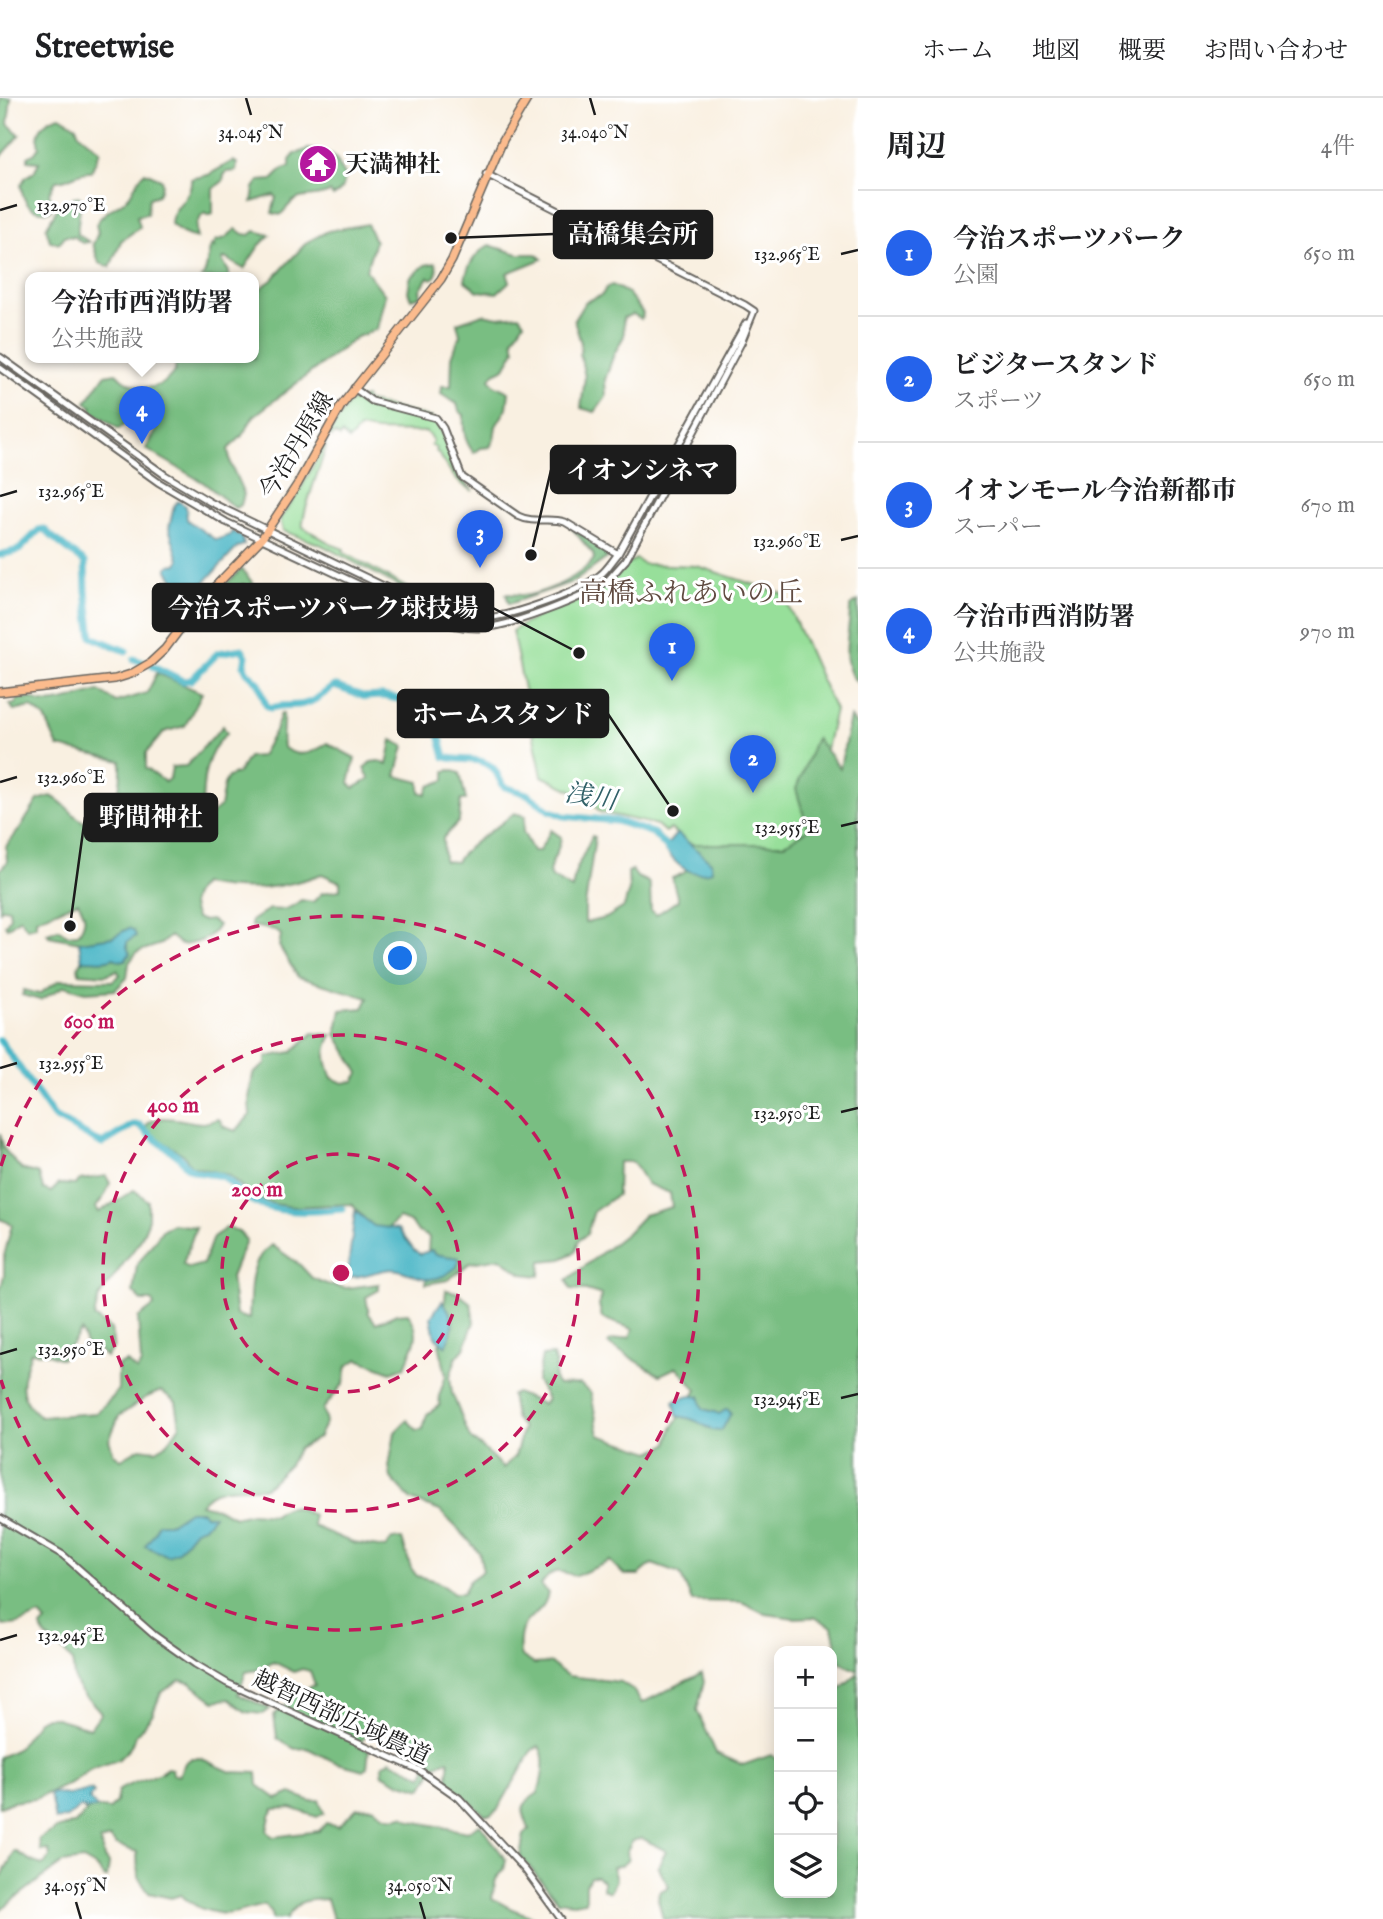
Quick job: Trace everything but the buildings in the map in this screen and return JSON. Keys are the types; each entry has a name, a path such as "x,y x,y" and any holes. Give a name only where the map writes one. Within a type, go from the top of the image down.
{"main road":[{"name":"今治丹原線","path":"0,692 102,681 131,674 165,649 201,601 262,538 297,485 333,418 446,271 486,174 528,98"}],"street":[{"path":"486,174 754,311"},
{"path":"0,357 165,475 210,502 429,608 475,619 497,617 563,595 602,574 618,554 754,311"},
{"path":"0,368 158,482 226,522 428,617 462,627 498,626 590,591 608,580 626,560 741,343 754,311"},
{"path":"354,388 372,401 436,418 443,428 462,477 518,516 527,520 565,522 626,560"},
{"name":"越智西部広域農道","path":"0,1518 63,1555 175,1650 227,1683 419,1770 459,1798 526,1871 561,1919"}],"green space":[{"path":"0,98 11,98 8,124 20,135 0,158"},
{"path":"60,116 76,126 79,134 100,151 91,172 56,181 49,193 53,204 50,211 33,209 26,202 21,185 25,178 34,172 39,162 28,161 28,157 39,147 38,136 42,127 49,120"},
{"path":"308,149 319,150 336,159 345,174 344,184 339,192 333,196 330,192 297,199 280,215 272,213 276,197 274,195 252,202 254,188 259,181 272,180 283,169 290,167 290,160 295,154"},
{"path":"233,161 237,163 236,171 227,172 223,181 213,189 213,214 208,216 205,213 200,218 196,227 197,238 176,229 171,224 172,218 189,192 191,179 208,175"},
{"path":"145,172 161,179 158,195 149,198 147,214 137,216 140,227 121,241 110,267 99,263 93,244 98,233 96,224 105,214 127,199"},
{"path":"72,198 81,198 77,234 89,242 82,243 75,237 65,236 59,243 50,241 46,228 60,204 69,203"},
{"path":"367,224 375,241 366,270 385,295 377,329 357,337 254,416 241,437 228,449 231,465 244,494 241,505 235,508 204,483 146,449 157,429 128,421 119,429 92,411 92,407 86,402 105,375 116,373 132,384 151,387 165,382 175,371 176,363 259,363 259,289 272,280 307,242 328,231"},
{"path":"236,229 243,234 250,235 255,231 270,235 244,269 225,258 222,260 229,272 205,272 212,244 215,248 215,241 225,238"},
{"path":"489,245 518,254 536,254 542,259 507,273 510,281 497,293 478,291 465,281 466,275 473,260"},
{"path":"436,263 435,276 432,279 428,277 420,290 421,296 411,299 408,292 410,278 425,265"},
{"path":"612,285 628,293 643,313 641,319 633,314 623,318 624,336 605,380 606,397 595,412 581,408 585,377 580,354 581,343 574,320 585,302 602,295 606,288"},
{"path":"483,314 498,317 519,315 524,322 513,339 515,350 505,368 494,373 490,379 494,385 509,392 507,408 496,426 490,447 481,448 474,453 465,435 464,415 457,404 441,394 442,386 451,386 452,357 460,335 457,323"},
{"path":"365,397 366,401 433,418 442,432 455,472 473,491 455,477 437,449 431,445 433,440 426,432 360,428 349,440 342,434 340,437 329,435 349,402"},
{"path":"325,444 303,527 420,595 432,595 429,600 322,545 283,531 280,519 299,492"},
{"path":"571,527 607,550 607,558 575,581 509,604 506,594 529,595 546,590 573,577 594,559 593,554"},
{"path":"636,559 643,564 697,566 783,594 835,710 823,762 822,833 759,855 700,847 684,841 671,829 665,832 657,825 600,812 588,798 542,776 512,631"},
{"path":"242,569 274,611 262,612 243,584 227,597 228,604 235,610 233,618 216,613 207,602"},
{"path":"858,601 858,683 848,667 846,647 850,606"},
{"path":"157,673 202,693 185,726 164,732 146,753 146,768 165,782 170,778 172,767 186,766 223,726 227,733 213,750 204,780 202,813 210,815 220,807 228,777 238,773 248,757 261,756 276,729 281,713 283,747 294,753 305,754 327,743 355,758 349,783 354,788 370,779 364,768 371,762 379,761 387,765 392,740 404,746 396,776 420,782 420,792 426,794 430,786 445,780 445,771 460,773 466,800 461,800 459,821 443,838 444,861 456,862 467,849 514,813 525,816 523,832 533,851 539,851 551,830 561,837 549,873 572,889 576,870 592,836 595,837 585,923 606,918 624,907 629,890 628,872 632,870 637,877 648,882 651,910 656,915 678,900 672,878 684,873 688,867 678,844 785,844 808,829 796,789 816,738 840,768 850,717 858,727 858,1671 840,1662 832,1627 814,1617 794,1618 766,1614 742,1602 692,1601 680,1574 652,1564 639,1575 624,1575 610,1561 576,1576 556,1572 549,1576 541,1585 548,1593 545,1602 522,1630 520,1655 534,1664 550,1663 568,1676 621,1682 632,1689 642,1703 702,1673 704,1682 697,1710 716,1753 743,1765 771,1755 774,1757 774,1898 837,1898 837,1692 858,1673 858,1919 663,1919 659,1892 669,1887 658,1867 666,1851 642,1838 632,1841 626,1852 628,1860 622,1865 612,1867 616,1880 610,1892 603,1889 603,1881 590,1877 586,1884 586,1901 558,1901 520,1856 524,1835 529,1829 523,1808 527,1801 538,1793 542,1776 543,1757 539,1746 533,1749 498,1809 491,1815 485,1815 449,1783 448,1760 436,1765 422,1789 382,1774 383,1764 390,1760 423,1776 426,1762 423,1750 403,1734 377,1732 366,1737 359,1746 369,1750 367,1767 364,1770 337,1763 307,1748 295,1749 277,1738 274,1715 303,1690 315,1685 310,1671 302,1669 294,1672 274,1662 246,1672 238,1694 270,1709 262,1714 246,1712 229,1699 214,1701 190,1683 180,1680 161,1693 152,1715 136,1735 130,1748 118,1760 91,1769 69,1784 35,1799 12,1802 0,1807 0,1757 17,1749 38,1721 53,1717 90,1728 101,1713 79,1689 70,1658 42,1631 41,1627 46,1622 40,1615 18,1624 3,1626 0,1622 0,1291 4,1275 4,1256 12,1224 0,1219 0,1133 4,1149 21,1169 39,1174 43,1189 51,1192 59,1184 75,1185 80,1180 106,1176 110,1183 96,1207 99,1212 134,1190 148,1201 148,1222 140,1241 99,1297 94,1317 111,1329 114,1347 106,1357 96,1347 88,1349 81,1331 61,1359 46,1353 31,1352 22,1387 27,1401 40,1417 96,1413 118,1389 118,1365 127,1362 137,1371 141,1363 138,1318 154,1306 152,1301 142,1301 133,1292 137,1265 163,1229 173,1224 196,1227 183,1264 189,1268 203,1264 213,1237 228,1227 239,1232 246,1240 231,1277 236,1315 249,1319 254,1268 264,1251 272,1245 300,1265 312,1278 329,1285 346,1288 379,1284 379,1290 366,1297 369,1314 376,1323 397,1314 408,1313 413,1321 416,1339 405,1367 391,1372 358,1359 347,1366 344,1383 323,1409 326,1422 318,1438 298,1449 289,1465 265,1488 221,1490 206,1497 200,1504 217,1508 234,1517 251,1513 274,1515 284,1508 293,1507 313,1515 313,1526 353,1543 385,1548 392,1539 402,1539 411,1568 417,1576 436,1581 454,1593 463,1593 470,1580 483,1571 479,1552 440,1511 411,1500 391,1478 389,1466 395,1432 407,1420 417,1430 423,1429 427,1414 440,1405 439,1396 446,1375 439,1344 447,1333 444,1308 446,1290 456,1292 471,1303 474,1322 450,1377 452,1393 470,1438 503,1468 515,1456 523,1428 515,1418 511,1395 516,1393 543,1404 547,1399 537,1381 542,1356 553,1355 556,1364 554,1379 558,1385 580,1384 591,1393 599,1435 651,1452 668,1444 671,1430 697,1390 677,1367 660,1375 608,1344 610,1341 630,1337 633,1329 602,1318 599,1305 602,1295 571,1289 567,1280 627,1233 644,1215 672,1207 670,1193 647,1184 633,1162 618,1162 617,1195 594,1211 587,1234 579,1240 575,1252 562,1259 541,1261 540,1276 522,1274 500,1258 470,1263 448,1280 426,1284 429,1237 418,1232 412,1223 399,1218 385,1231 372,1228 352,1204 292,1207 255,1198 228,1175 191,1166 184,1155 144,1130 148,1123 154,1120 170,1118 202,1123 219,1119 224,1127 236,1131 250,1115 249,1098 253,1074 266,1064 266,1057 292,1052 313,1033 332,1035 326,1057 332,1078 343,1083 354,1081 359,1073 336,1034 341,1010 363,1008 368,998 298,977 279,946 281,935 275,930 251,926 251,921 269,909 286,909 301,900 313,902 322,893 340,890 340,882 322,874 263,888 202,884 192,900 194,913 196,918 211,920 218,925 207,937 181,945 170,936 161,944 137,952 129,963 127,978 115,990 86,992 65,986 40,1000 22,995 24,990 39,994 60,980 112,981 120,975 117,970 106,975 79,973 78,966 90,944 49,936 47,933 59,929 67,935 78,934 84,918 78,902 36,919 36,926 27,928 20,918 7,928 5,925 10,917 9,909 3,908 0,911 0,870 7,862 6,846 38,800 51,796 84,822 95,817 115,800 120,783 121,761 58,747 45,718 31,707 14,711 10,704 16,704 17,699 32,698 46,703 55,702 99,691 116,702 147,693","holes":["161,1391 176,1402 180,1425 168,1443 156,1450 140,1448 121,1459 114,1454 109,1440 119,1416"]},
{"path":"192,1758 200,1758 231,1772 257,1773 258,1785 277,1799 291,1793 310,1801 319,1800 324,1813 317,1817 291,1808 274,1809 267,1831 273,1837 319,1831 326,1823 338,1826 357,1808 373,1807 390,1817 403,1816 412,1821 467,1832 480,1824 506,1860 504,1870 496,1879 492,1898 538,1919 333,1919 327,1899 303,1902 286,1919 272,1919 265,1905 232,1913 218,1913 200,1908 181,1895 171,1898 149,1893 138,1877 137,1852 116,1845 110,1838 100,1841 104,1858 109,1864 107,1878 83,1860 62,1863 0,1910 0,1875 2,1876 15,1851 44,1865 50,1857 49,1850 41,1851 39,1839 56,1829 76,1823 91,1807 110,1809 116,1802 118,1791 130,1784 167,1768 172,1769 173,1774 179,1775 185,1763"}],"water":[{"path":"178,501 186,506 187,520 216,540 230,535 232,531 242,537 244,545 238,547 200,587 197,596 182,592 167,569 179,560 169,528 174,506"},
{"path":"677,833 711,862 712,871 696,873 673,860 664,848"},
{"path":"129,928 136,936 127,942 130,954 125,960 114,958 106,961 82,961 79,942 113,937"},
{"path":"355,1211 374,1226 398,1229 420,1254 432,1250 434,1254 459,1258 457,1267 435,1279 421,1278 392,1269 347,1277"},
{"path":"442,1301 450,1312 453,1323 446,1346 435,1337 431,1317"},
{"path":"700,1396 705,1410 719,1414 727,1409 731,1413 722,1430 712,1430 694,1420 677,1416 674,1401"},
{"path":"189,1511 214,1515 204,1527 195,1530 178,1551 168,1556 145,1546 158,1523 171,1523"},
{"path":"91,1790 94,1793 89,1799 97,1808 86,1810 80,1807 67,1818 55,1820 50,1794 68,1795"}],"waterway":[{"name":"浅川","path":"0,555 19,550 39,530 44,529 85,562 92,637 126,651"},
{"name":"浅川","path":"153,666 183,681 191,680 218,653 242,649 246,656 244,666 259,683 266,705 271,708 308,703 334,686 365,697 382,696 431,705 445,757 476,760 487,764 494,769 505,787 527,794 549,810 564,816 616,821 653,833 670,851"},
{"name":"浅川","path":"134,659 142,662"},
{"path":"0,1040 54,1117 102,1144 133,1125 140,1125 189,1168 224,1178 256,1203 292,1211 342,1209"}],"place":[{"name":"天満神社","path":"318,164"},
{"name":"高橋集会所","path":"451,238"},
{"name":"今治市西消防署","path":"142,444"},
{"name":"イオンシネマ","path":"531,555"},
{"name":"イオンモール今治新都市","path":"480,568"},
{"name":"今治スポーツパーク球技場","path":"579,653"},
{"name":"今治スポーツパーク","path":"672,681"},
{"name":"ビジタースタンド","path":"753,793"},
{"name":"ホームスタンド","path":"673,811"},
{"name":"野間神社","path":"70,926"}],"district":[{"name":"高橋ふれあいの丘","path":"691,592"}]}
